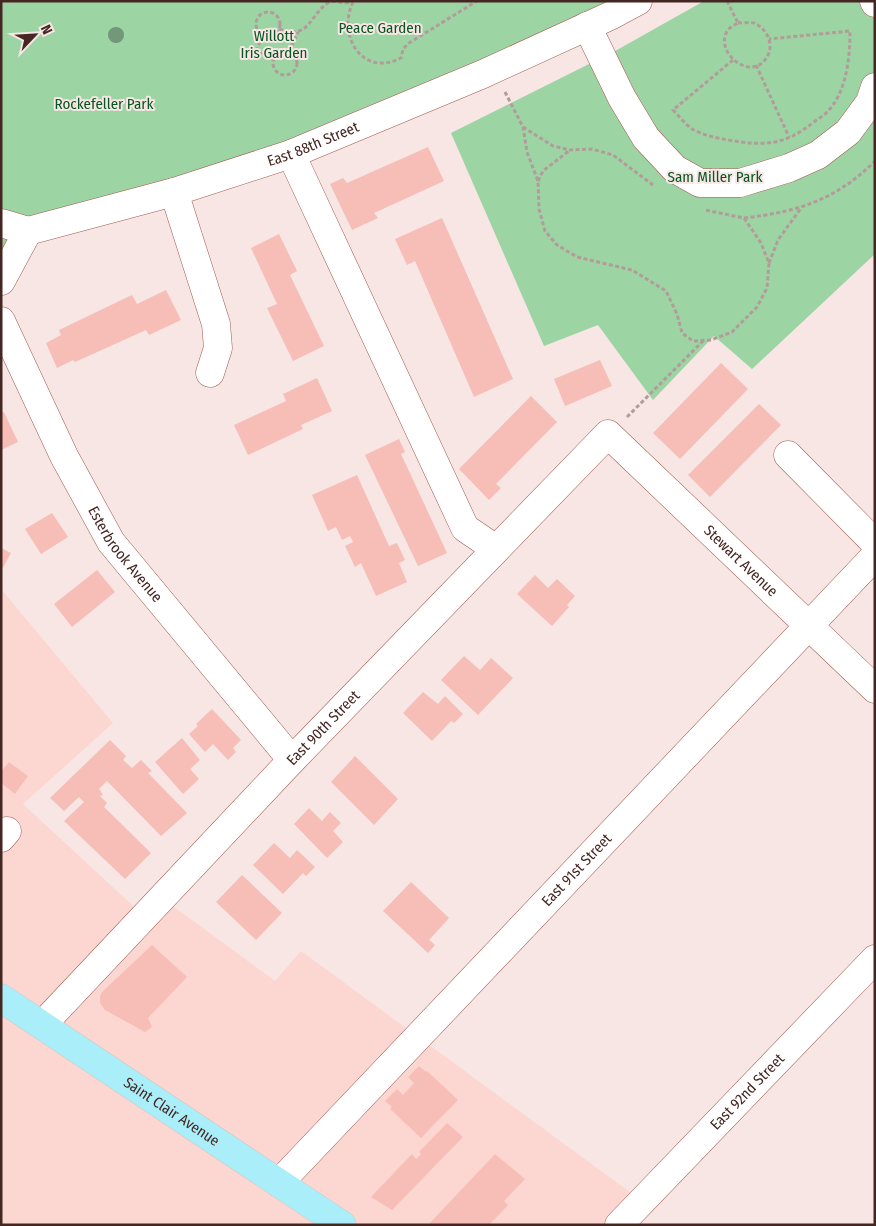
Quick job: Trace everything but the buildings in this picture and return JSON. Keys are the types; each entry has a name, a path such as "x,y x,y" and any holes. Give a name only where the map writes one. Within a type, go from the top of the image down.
{"main road":[{"name":"Saint Clair Avenue","path":"1,998 342,1225"}],"street":[{"name":"East 88th Street","path":"28,231 174,192 291,154 483,74 587,26 609,8 638,1"},
{"path":"587,26 622,98 646,138 675,169 700,183 740,183 789,168 818,155 848,132 870,102 875,87"},
{"path":"291,154 465,528 496,549"},
{"path":"174,192 216,324 218,348 210,373"},
{"path":"1,224 28,231 1,281"},
{"name":"Esterbrook Avenue","path":"1,321 64,456 111,542 292,760"},
{"name":"East 90th Street","path":"42,1025 292,760 615,429"},
{"name":"Stewart Avenue","path":"615,429 808,625 875,689"},
{"path":"788,456 875,543"},
{"name":"East 91st Street","path":"279,1183 875,556"},
{"name":"East 92nd Street","path":"619,1225 875,959"}],"path":[{"path":"280,28 289,32 298,32 308,27 322,6 331,1 354,2"},
{"path":"354,2 348,12 349,34 352,44 367,60 375,64 401,58 403,49 409,43 477,1"},
{"path":"727,1 738,23"},
{"path":"264,12 275,14 280,21 280,28 270,36 262,34 256,28 258,16 264,12"},
{"path":"738,23 753,23 763,29 770,39 771,49 766,58 756,65 742,66 733,60 726,49 725,41 728,30 738,23"},
{"path":"733,60 673,110 692,128 713,138 757,144 781,141 802,131 829,110 837,97 846,74 850,54 850,31 770,39"},
{"path":"289,52 298,32"},
{"path":"262,34 257,51 273,59"},
{"path":"289,52 293,54 297,61 295,70 285,76 277,72 273,66 273,59 278,53 289,52"},
{"path":"756,65 789,137"},
{"path":"506,92 523,127 526,152 538,181 538,209 545,231 557,245 577,257 632,270 666,291 677,314 682,333 693,341 711,340 732,332 757,307 767,288 769,263 778,240 802,207"},
{"path":"523,127 553,146 570,150 592,149 613,155 659,189"},
{"path":"538,181 543,171 570,150"},
{"path":"704,209 744,218 777,214 828,197 860,176 875,162"},
{"path":"744,218 761,243 769,263"},
{"path":"615,429 704,340"}],"shaded area":[{"path":"1,589 113,723 23,804 144,916 162,898 275,981 301,951 642,1201 619,1225 1,1225"}],"green space":[{"name":"Rockefeller Park","path":"1,1 621,1 278,159 28,231 1,257"},
{"name":"Sam Miller Park","path":"704,1 875,1 875,254 752,369 714,336 653,400 598,325 544,346 451,133 617,50"}],"park label":[{"name":"Peace Garden","path":"380,28"},
{"name":"Willott Iris Garden","path":"274,44"}]}
